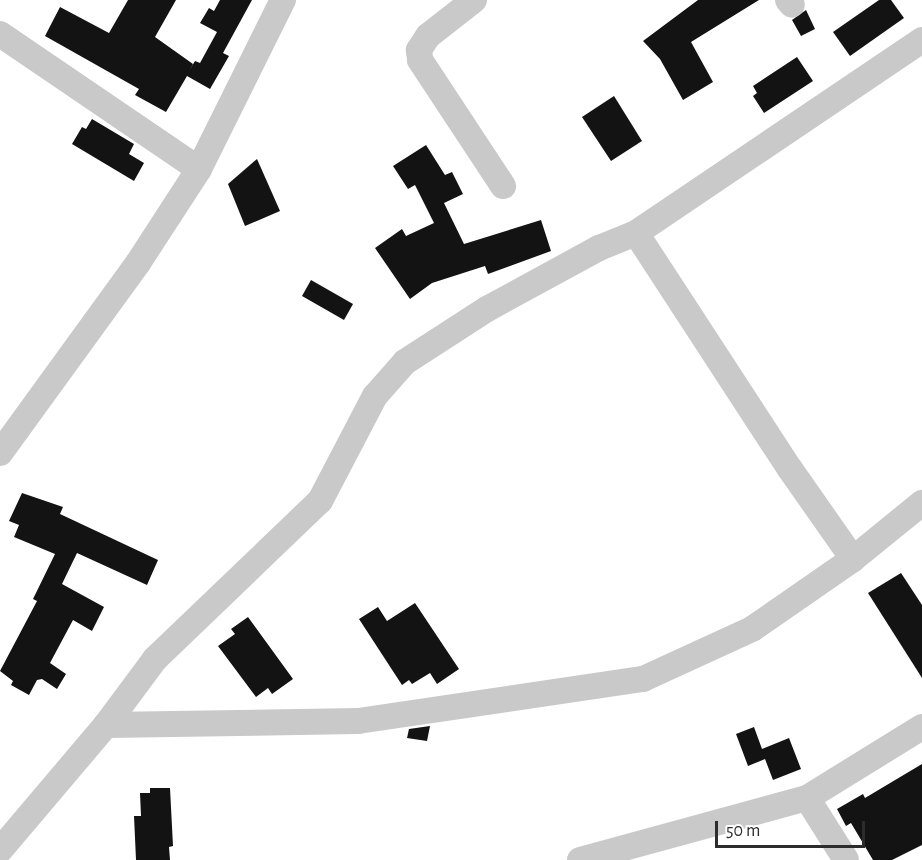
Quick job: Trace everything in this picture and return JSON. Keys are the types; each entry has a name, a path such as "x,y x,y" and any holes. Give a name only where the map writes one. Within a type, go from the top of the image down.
{"street":[{"path":"0,453 138,263 199,170 283,0"},
{"path":"474,0 428,36 419,50 420,60 503,186"},
{"path":"0,34 199,170"},
{"path":"0,850 106,725 154,659 320,501 375,396 405,362 487,309 599,248 636,233 922,40"},
{"path":"636,233 790,470 854,559"},
{"path":"106,725 358,721 643,679 752,629 854,559 922,503"},
{"path":"580,860 807,798 922,728"},
{"path":"807,798 846,860"}],"building":[{"path":"128,0 176,0 155,37 193,64 189,71 195,61 200,63 217,32 200,23 209,8 214,11 220,0 252,0 223,53 229,56 210,89 187,76 166,112 135,95 139,89 45,36 60,7 109,33"},
{"path":"698,0 759,0 691,42 713,82 683,100 660,59 643,41"},
{"path":"879,0 891,0 904,18 850,56 833,32"},
{"path":"806,10 815,29 801,36 792,20"},
{"path":"797,57 813,81 764,113 753,96 757,93 753,86"},
{"path":"614,96 642,141 611,161 582,117"},
{"path":"92,119 134,144 129,154 144,163 134,181 72,144 82,127 86,129"},
{"path":"426,145 445,175 452,172 463,194 444,203 464,244 541,220 551,251 488,274 485,266 432,283 410,299 375,248 402,229 406,236 434,223 415,185 408,189 393,166"},
{"path":"257,159 280,211 245,226 228,184"},
{"path":"311,280 353,304 344,320 302,296"},
{"path":"22,493 63,507 60,514 158,560 147,585 77,553 62,584 104,607 92,631 73,620 50,663 66,674 57,689 42,679 37,680 29,695 11,685 13,681 0,671 37,601 33,599 55,554 14,537 19,525 9,521"},
{"path":"901,573 922,605 922,678 868,593"},
{"path":"415,603 459,669 437,684 430,673 412,684 409,680 402,685 359,619 378,607 387,621"},
{"path":"248,617 293,679 272,694 268,688 256,697 218,646 235,634 231,629"},
{"path":"430,726 427,741 407,738 409,729"},
{"path":"754,727 762,749 789,738 801,769 773,780 765,759 748,766 736,734"},
{"path":"922,764 922,845 892,860 873,860 851,823 846,826 837,809 863,794 865,798"},
{"path":"150,788 170,788 173,846 169,847 170,860 136,860 134,816 141,816 140,793 150,793"}]}
